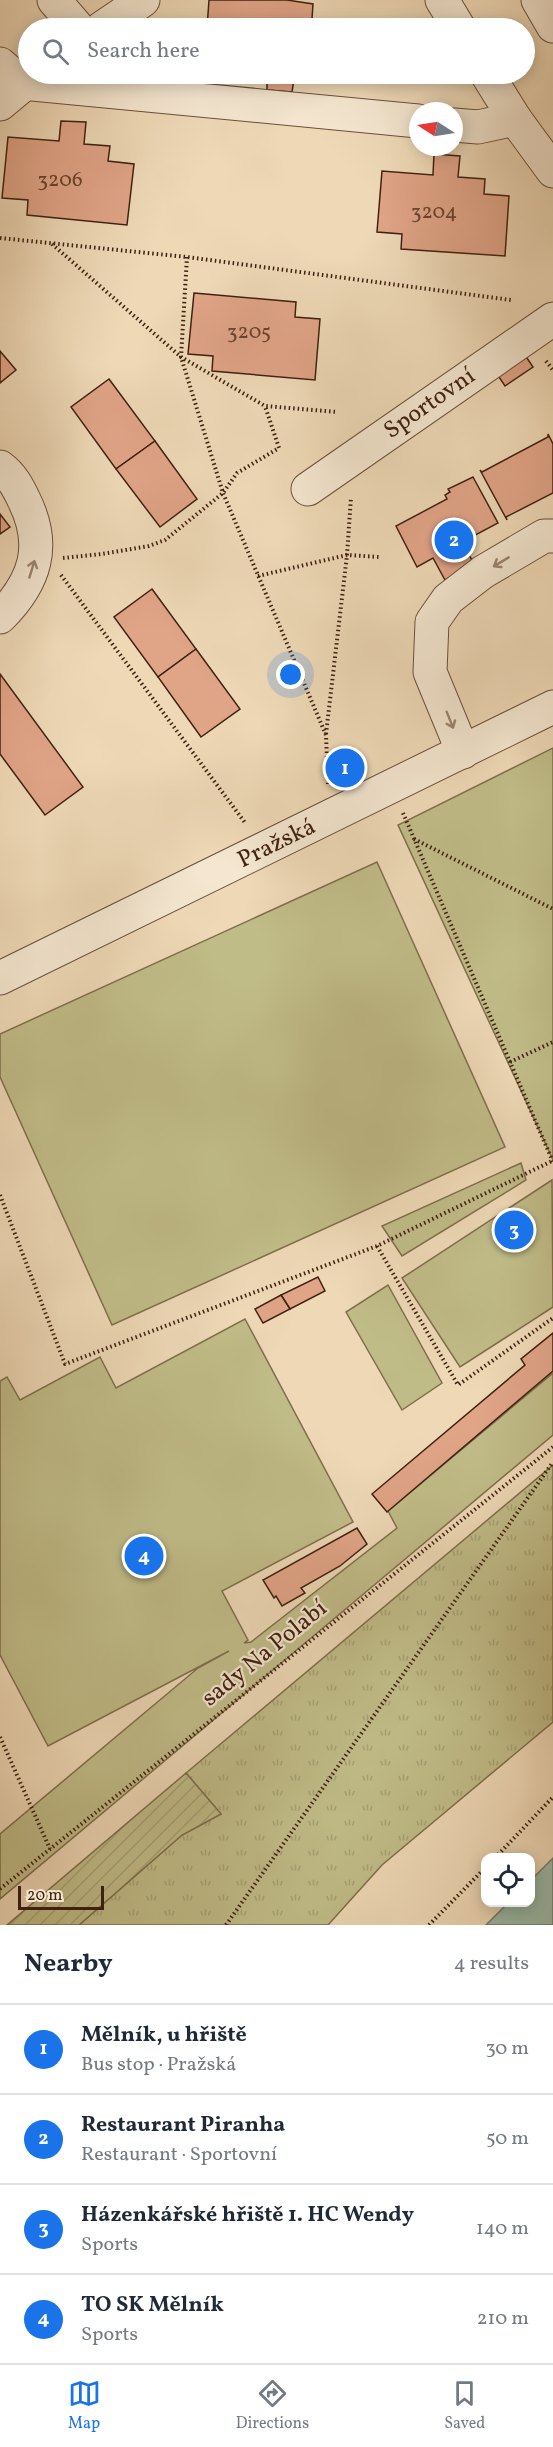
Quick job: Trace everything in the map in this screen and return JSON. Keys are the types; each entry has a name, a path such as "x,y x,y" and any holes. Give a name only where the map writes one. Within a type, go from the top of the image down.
{"street":[{"path":"54,0 69,18"},
{"path":"116,18 142,0"},
{"path":"442,0 453,18"},
{"path":"538,0 553,26"},
{"path":"44,84 409,121"},
{"path":"493,84 553,171"},
{"path":"463,126 478,127 515,118"},
{"name":"Sportovní","path":"308,489 553,319"},
{"path":"0,467 9,473 32,514 45,558 32,573 14,603 0,616"},
{"path":"463,752 430,672 432,622 448,600 483,572 544,537 553,536"},
{"name":"Pražská","path":"0,978 553,707"}],"path":[{"path":"0,238 187,257 511,300"},
{"path":"51,244 181,357 265,406 337,412"},
{"path":"187,257 181,357 223,493 326,735"},
{"path":"45,558 102,554 157,544 223,493 237,473 279,448 265,406"},
{"path":"328,788 326,735 347,555 353,458"},
{"path":"258,576 347,555 379,557"},
{"path":"45,558 53,563 250,830"},
{"path":"0,1195 65,1364 377,1246 553,1162 392,787"},
{"path":"414,839 553,909"},
{"path":"510,1062 553,1042"},
{"path":"377,1246 458,1385 553,1318"},
{"name":"sady Na Polabí","path":"0,1889 553,1447"},
{"path":"226,1925 553,1462"},
{"path":"0,1737 50,1849"},
{"path":"499,1853 553,1797"},
{"path":"429,1925 481,1872"}],"green space":[{"path":"553,748 553,1160 398,825"},
{"path":"377,862 505,1147 112,1325 0,1077 0,1034"},
{"path":"521,1163 526,1180 402,1256 382,1226"},
{"path":"552,1180 553,1307 460,1367 402,1278"},
{"path":"388,1285 442,1383 402,1410 346,1312"},
{"path":"245,1319 353,1522 222,1591 248,1640 244,1643 251,1642 397,1528 388,1511 553,1373 553,1435 0,1899 0,1834 198,1668 229,1651 48,1746 0,1655 0,1381 7,1377 20,1400 100,1357 116,1388"},
{"path":"553,1465 553,1722 382,1865 328,1925 79,1925 182,1835 221,1814 186,1773"},
{"path":"186,1773 221,1814 182,1835 79,1925 7,1925"}],"shaded area":[{"path":"553,1858 553,1925 486,1925 504,1907 535,1907 535,1876"}],"building":[{"path":"209,0 287,0 313,4 312,18 208,18"},
{"path":"267,84 293,84 292,92 267,90"},
{"path":"61,121 86,122 84,144 110,146 108,161 134,164 127,225 27,215 28,200 2,198 8,137 59,141"},
{"path":"434,156 460,156 458,177 485,179 484,194 509,196 505,256 401,249 402,234 377,232 382,171 433,175"},
{"path":"194,293 296,302 295,317 320,319 315,380 212,371 213,356 188,354"},
{"path":"0,351 16,370 0,383"},
{"path":"523,352 533,367 505,386 495,371"},
{"path":"109,379 155,441 116,469 71,407"},
{"path":"548,434 553,444 553,493 506,517 507,520 480,470 482,472 548,437"},
{"path":"155,441 197,499 160,527 116,469"},
{"path":"473,477 498,523 462,542 474,564 445,580 433,558 417,567 396,526 447,499 445,495 450,492 448,489"},
{"path":"0,514 10,527 0,534"},
{"path":"152,589 196,649 158,677 114,617"},
{"path":"196,649 240,709 201,737 158,677"},
{"path":"0,674 83,787 45,815 0,754"},
{"path":"318,1277 325,1291 290,1309 281,1295"},
{"path":"281,1295 290,1309 263,1323 255,1309"},
{"path":"553,1333 553,1371 387,1512 372,1494 525,1365 521,1359"},
{"path":"357,1528 367,1544 340,1566 301,1588 305,1593 282,1606 276,1596 274,1598 263,1580"}],"place":[{"name":"Restaurant Piranha","path":"454,540"},
{"name":"Mělník, u hřiště","path":"345,768"},
{"name":"Házenkářské hřiště 1. HC Wendy","path":"514,1230"},
{"name":"TO SK Mělník","path":"144,1556"}]}
